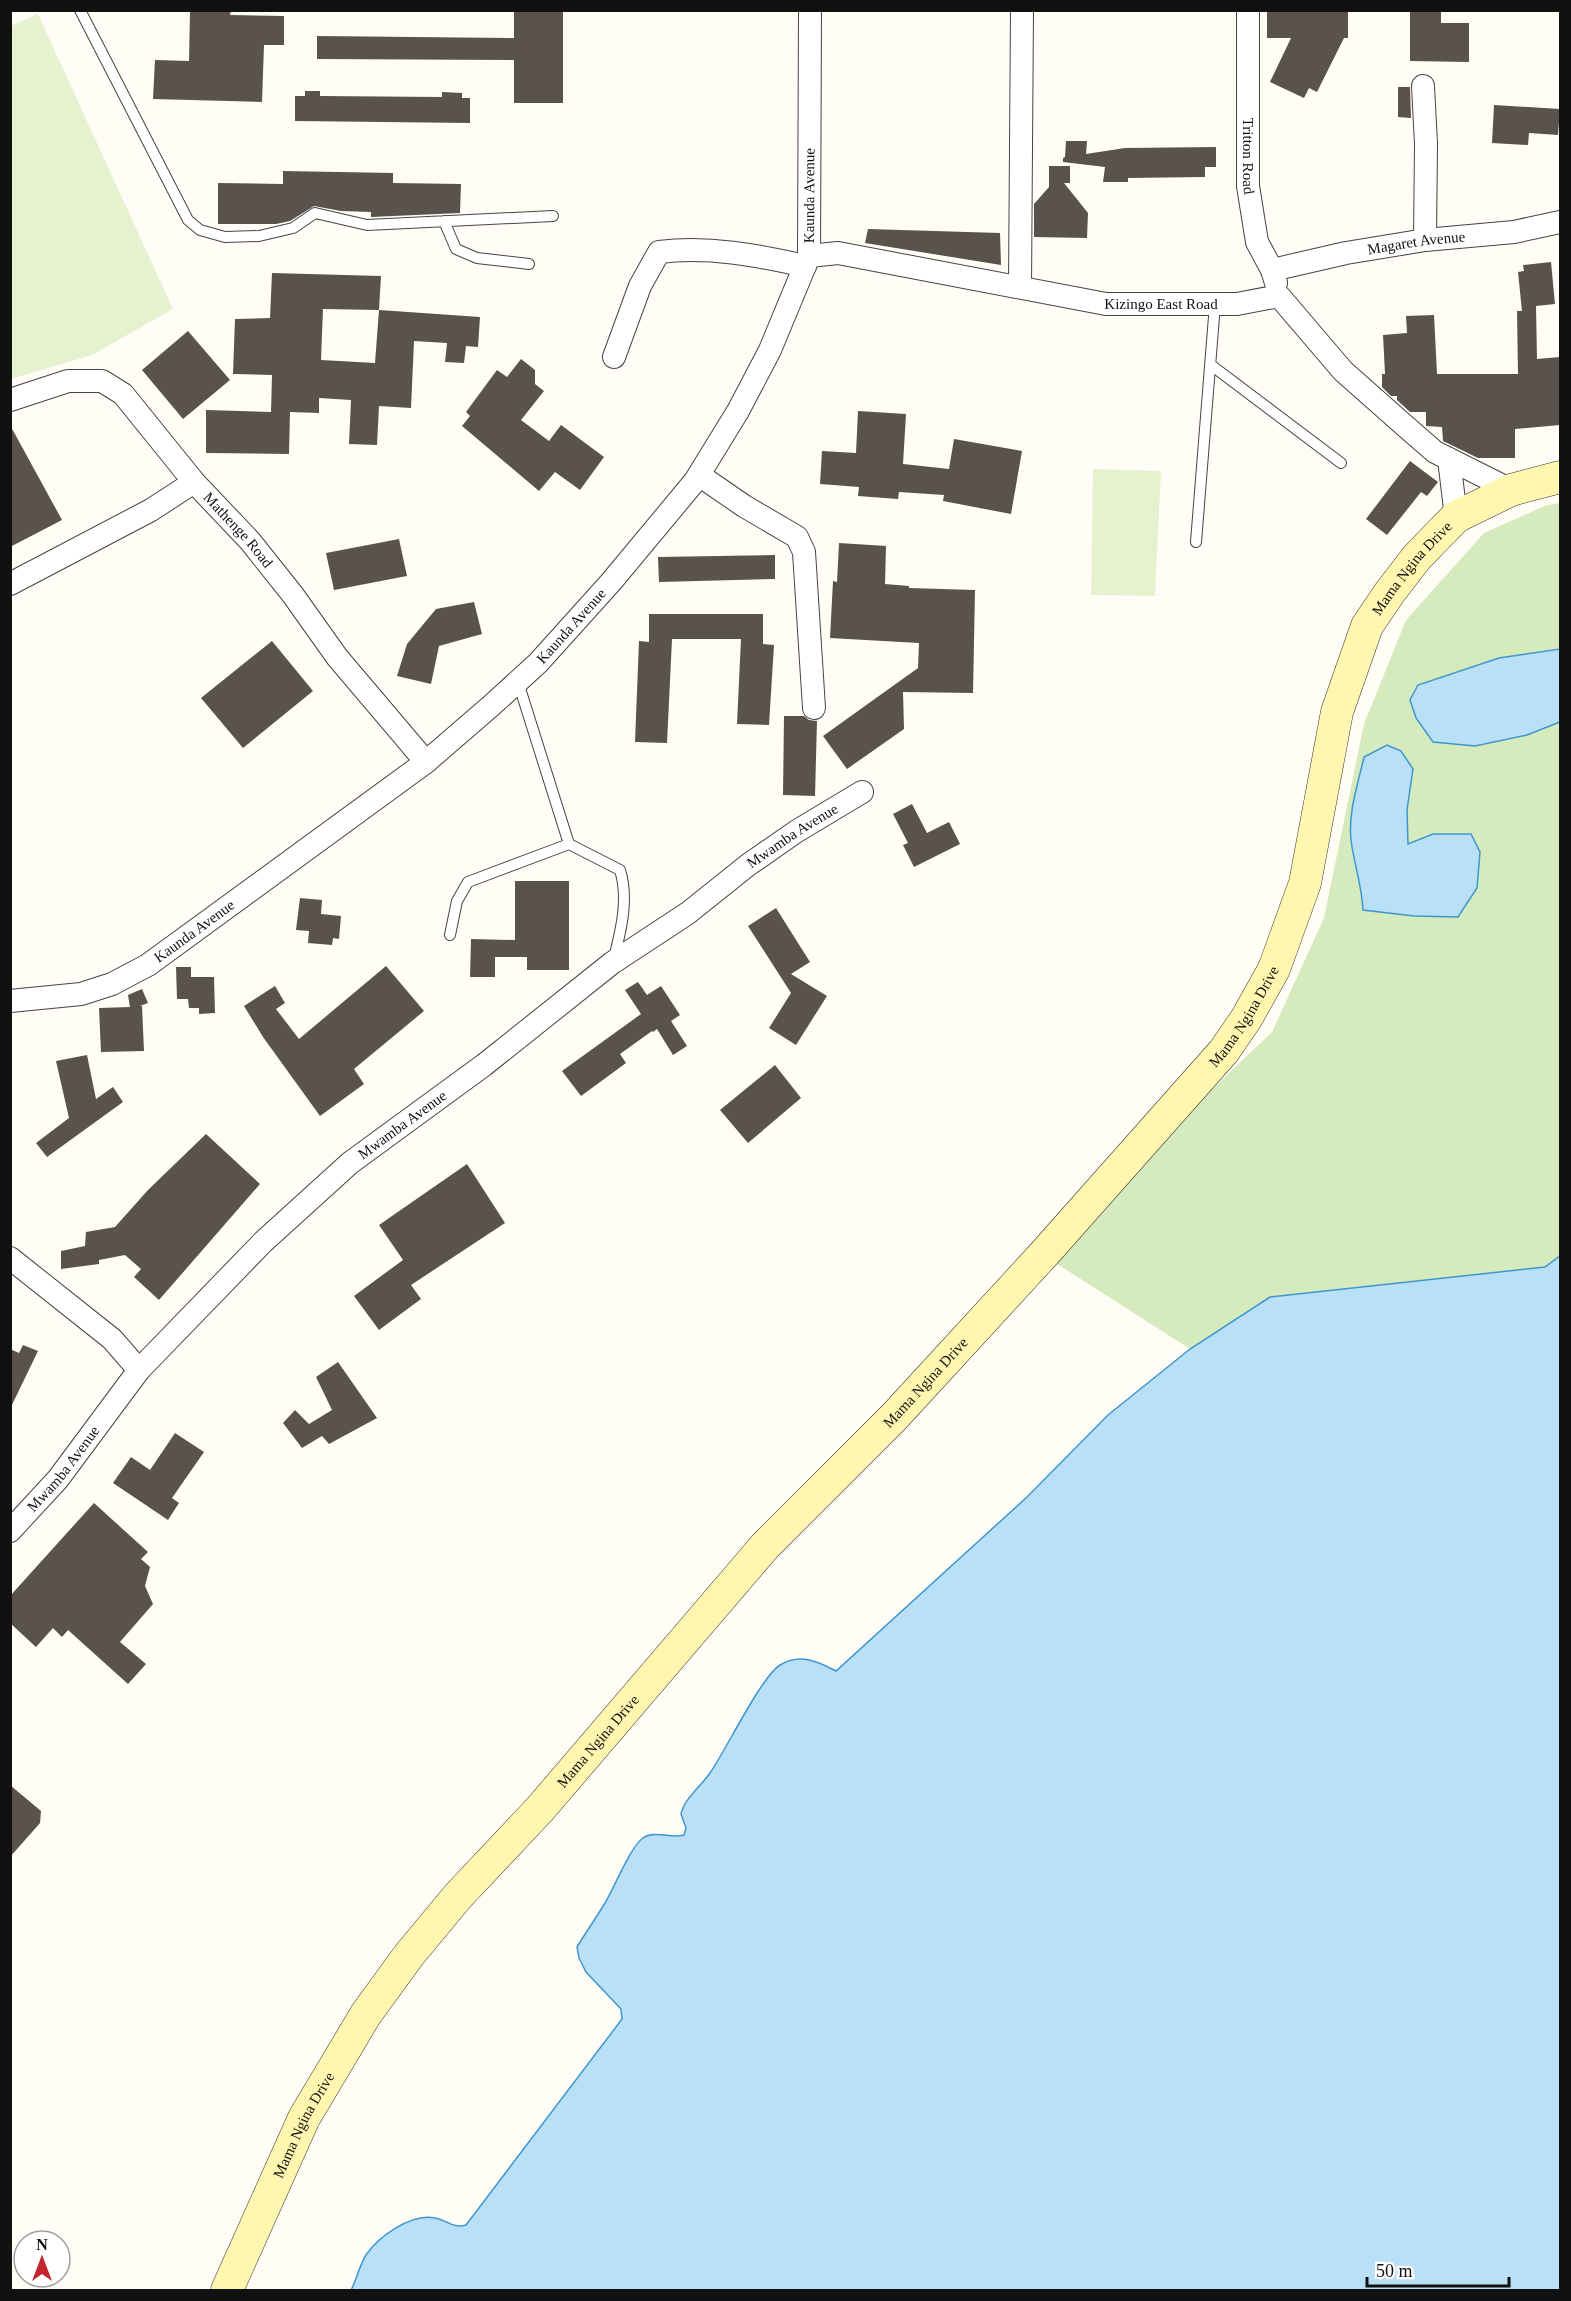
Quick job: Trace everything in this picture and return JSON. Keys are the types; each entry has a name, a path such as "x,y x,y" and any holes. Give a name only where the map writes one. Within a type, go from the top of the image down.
{"street":[{"name":"Kaunda Avenue","path":"10,1001 81,994 112,984 148,965 426,762 538,663 611,582 699,476 738,411 770,350 807,261 810,10"},
{"path":"1020,286 1023,10"},
{"name":"Tritton Road","path":"1248,10 1248,186 1257,242 1272,270 1280,296"},
{"path":"1423,86 1426,144 1425,240"},
{"name":"Magaret Avenue","path":"1272,270 1346,253 1425,240 1514,232 1560,222"},
{"name":"Kizingo East Road","path":"614,357 640,286 659,252 687,249 807,261 838,253 946,275 1020,286 1106,303 1237,304 1280,296"},
{"path":"1280,296 1343,371 1404,426 1435,452 1510,490"},
{"name":"Mathenge Road","path":"10,400 68,381 102,381 123,394 194,482 250,541 293,595 337,657 426,762"},
{"path":"1449,459 1456,517"},
{"path":"699,476 797,537 804,552 814,708"},
{"name":"Mama Ngina Drive","path":"227,2290 314,2100 366,2014 410,1955 458,1896 540,1809 765,1546 895,1416 1058,1238 1224,1051 1246,1019 1274,969 1299,906 1337,712 1367,626 1417,557 1456,517 1510,490 1560,477"},
{"path":"10,584 151,510 194,482"},
{"name":"Mwamba Avenue","path":"10,1531 58,1479 139,1370 263,1242 350,1163 484,1065 612,963 688,913 748,865 797,831 862,792"},
{"path":"10,1258 112,1339 139,1370"}],"lane":[{"path":"80,10 188,220 200,230 225,237 260,236 293,228 315,213 368,225 553,216"},
{"path":"444,221 456,249 477,258 529,264"},
{"path":"1196,542 1215,304"},
{"path":"1211,365 1341,463"},
{"path":"518,682 569,844 620,870 625,887 620,933 612,963"},
{"path":"450,935 457,901 468,882 569,844"}],"green space":[{"path":"38,14 173,309 92,355 11,379 11,26"},
{"path":"1093,469 1161,471 1155,596 1091,595"},
{"path":"1560,503 1560,1256 1546,1267 1270,1297 1190,1349 1040,1253 1272,1032 1324,918 1364,724 1406,620 1484,533 1547,505"}],"water":[{"path":"1560,649 1560,722 1527,735 1475,746 1433,742 1416,718 1410,700 1418,685 1499,658"},
{"path":"1387,745 1401,751 1413,769 1407,810 1408,844 1433,834 1471,834 1480,852 1477,888 1458,917 1414,916 1363,910 1351,840 1352,809 1364,757"},
{"path":"1560,1256 1560,2290 351,2290 371,2248 396,2228 426,2217 457,2226 466,2225 622,2019 621,2009 586,1972 579,1958 577,1947 605,1903 638,1842 653,1835 684,1835 686,1828 681,1814 683,1808 710,1773 763,1684 780,1665 787,1661 801,1659 822,1664 836,1671 1027,1497 1108,1415 1190,1349 1270,1297 1545,1267"}],"building":[{"path":"190,10 231,10 230,15 284,16 284,45 264,45 262,102 153,99 155,60 189,61"},
{"path":"514,10 563,10 563,103 514,103 514,60 317,59 317,36 514,38"},
{"path":"1267,10 1348,10 1348,38 1344,38 1317,92 1309,88 1304,98 1270,82 1291,38 1267,38"},
{"path":"1410,10 1441,10 1441,23 1469,23 1469,62 1410,61"},
{"path":"1398,87 1410,87 1411,118 1398,117"},
{"path":"305,91 320,91 320,96 442,97 442,92 462,93 462,98 470,98 470,123 295,121 295,96 305,96"},
{"path":"1494,105 1560,109 1558,135 1529,133 1528,145 1492,143"},
{"path":"1066,141 1087,141 1086,154 1125,148 1216,147 1216,167 1205,167 1205,177 1128,178 1128,182 1103,182 1105,167 1063,162"},
{"path":"1049,166 1070,166 1070,183 1064,183 1088,213 1087,238 1034,237 1034,204 1049,187"},
{"path":"283,171 393,173 393,183 461,184 460,213 371,217 371,212 341,211 314,206 290,221 276,224 218,224 218,183 283,184"},
{"path":"868,229 1000,233 1001,265 865,243"},
{"path":"1551,262 1555,304 1536,306 1537,359 1560,357 1560,425 1515,429 1515,458 1478,458 1443,441 1442,427 1426,426 1426,412 1410,412 1397,400 1397,396 1391,396 1382,387 1382,374 1385,374 1383,335 1407,333 1406,316 1434,315 1437,374 1518,374 1517,311 1522,311 1518,272 1524,271 1523,265"},
{"path":"272,273 381,276 379,310 480,317 478,347 466,346 464,363 445,362 447,343 414,341 411,408 379,406 377,445 349,444 351,400 319,398 319,413 290,412 289,454 206,453 206,410 271,412 272,375 233,374 235,319 270,318","holes":["323,309 379,310 375,363 321,360"]},
{"path":"188,331 230,380 183,419 142,370"},
{"path":"521,359 535,370 535,384 544,391 521,420 549,441 561,425 604,457 580,490 555,472 539,491 462,426 470,416 466,412 497,370 507,377"},
{"path":"858,411 906,414 903,464 949,469 954,439 1022,451 1011,514 943,501 944,495 899,492 898,499 858,496 859,487 820,484 822,451 856,453"},
{"path":"10,425 62,520 10,547"},
{"path":"1410,461 1438,482 1427,496 1421,492 1387,535 1366,519"},
{"path":"399,539 407,576 334,590 326,553"},
{"path":"839,543 886,546 885,584 909,586 909,588 975,590 973,693 903,692 904,729 847,769 823,736 918,668 919,643 830,638 833,581 837,582"},
{"path":"775,555 775,579 659,582 658,557"},
{"path":"474,602 482,634 439,646 431,684 397,676 407,644 436,609"},
{"path":"649,614 763,614 763,644 774,645 769,725 737,724 741,639 672,639 667,743 635,742 639,641 649,642"},
{"path":"272,641 313,691 243,748 201,698"},
{"path":"784,716 804,716 809,720 817,721 815,796 783,795"},
{"path":"912,804 927,833 949,822 960,844 914,867 903,845 908,843 893,814"},
{"path":"515,881 569,881 569,970 527,970 527,957 495,957 495,977 470,977 471,939 515,940"},
{"path":"300,898 322,900 321,914 341,916 339,939 333,938 332,945 308,943 309,931 296,930"},
{"path":"776,908 810,962 791,974 827,996 796,1045 769,1028 791,993 748,926"},
{"path":"386,966 424,1011 354,1069 364,1084 320,1116 263,1037 244,1006 275,986 285,1003 276,1009 299,1039"},
{"path":"176,967 191,967 191,977 214,977 215,1013 199,1014 199,1008 189,1008 188,999 177,999"},
{"path":"638,982 647,995 661,986 680,1015 671,1021 687,1046 673,1055 657,1029 652,1031 620,1054 626,1063 581,1096 562,1071 641,1014 625,990"},
{"path":"142,989 148,1003 140,1006 142,1006 144,1051 101,1052 99,1008 130,1007 128,995"},
{"path":"87,1055 96,1099 113,1087 123,1102 47,1157 36,1143 69,1118 56,1061"},
{"path":"775,1065 801,1098 748,1143 720,1110"},
{"path":"206,1134 260,1184 159,1300 134,1277 141,1269 125,1255 99,1260 99,1264 61,1269 61,1251 85,1246 86,1232 115,1227 148,1190"},
{"path":"467,1164 505,1223 411,1285 421,1299 379,1330 354,1296 403,1260 379,1225"},
{"path":"23,1345 38,1351 10,1409 10,1349 19,1353"},
{"path":"338,1362 377,1418 329,1444 322,1436 302,1448 283,1423 295,1410 309,1424 332,1410 316,1377"},
{"path":"175,1433 204,1452 172,1498 179,1503 168,1520 113,1483 131,1457 150,1470"},
{"path":"94,1503 148,1552 141,1559 150,1567 145,1586 153,1604 120,1642 146,1664 128,1684 68,1630 62,1637 53,1628 36,1647 10,1623 10,1596"},
{"path":"10,1785 41,1811 40,1823 10,1857"}]}
